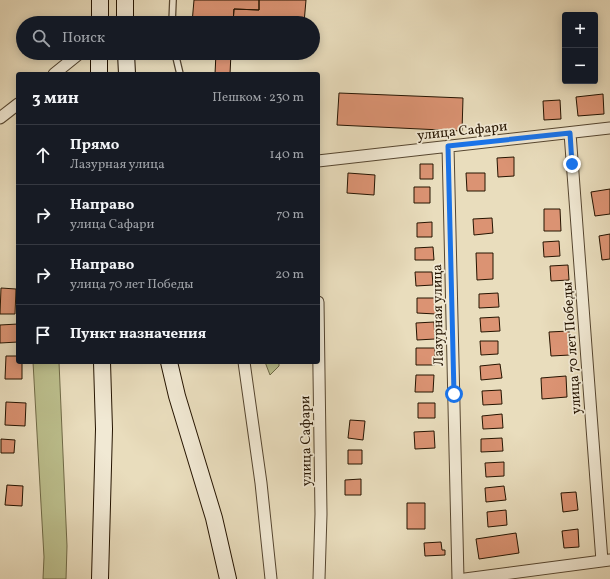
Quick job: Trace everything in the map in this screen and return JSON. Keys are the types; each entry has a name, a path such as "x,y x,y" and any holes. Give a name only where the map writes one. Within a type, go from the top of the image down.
{"main road":[{"path":"100,0 100,16"},
{"path":"125,0 125,16"},
{"path":"99,60 99,72"},
{"path":"126,60 127,72"},
{"path":"100,579 104,429 102,364"},
{"path":"169,364 214,518 228,579"}],"street":[{"path":"56,72 71,60"},
{"name":"улица Сафари","path":"320,161 610,128"},
{"name":"улица 70 лет Победы","path":"570,133 606,561"},
{"name":"Лазурная улица","path":"448,146 458,579"},
{"path":"244,364 261,483 271,579"},
{"name":"улица Сафари","path":"318,579 321,514 319,364"},
{"path":"465,579 606,561"}],"lane":[{"path":"172,16 173,0"},
{"path":"177,60 180,72"}],"green space":[{"path":"33,364 59,364 67,546 66,579 43,579 44,557"},
{"path":"266,364 279,364 279,366 270,375"}],"building":[{"path":"194,0 259,0 259,10 234,9 234,16 193,16"},
{"path":"259,0 306,0 305,16 234,16 234,9 259,10"},
{"path":"216,60 231,60 230,72 215,72"},
{"path":"339,93 463,98 462,131 337,125"},
{"path":"603,94 604,114 578,116 576,97"},
{"path":"560,100 561,119 544,120 543,101"},
{"path":"514,157 514,176 498,177 497,158"},
{"path":"420,164 433,164 433,179 420,179"},
{"path":"348,173 375,175 374,195 347,193"},
{"path":"466,173 485,173 485,191 467,191"},
{"path":"414,187 430,187 430,203 414,203"},
{"path":"610,189 610,214 595,216 591,192"},
{"path":"544,209 560,209 561,231 544,231"},
{"path":"492,218 493,233 474,235 473,219"},
{"path":"432,222 432,237 417,237 417,223"},
{"path":"610,234 610,259 602,260 599,236"},
{"path":"559,241 560,256 544,257 543,242"},
{"path":"433,247 434,260 415,260 415,248"},
{"path":"476,253 493,253 493,279 477,280"},
{"path":"568,265 569,280 551,281 550,266"},
{"path":"415,272 432,272 433,285 416,286"},
{"path":"1,288 16,289 15,314 0,314"},
{"path":"498,293 499,307 479,308 479,294"},
{"path":"417,298 435,298 436,314 417,313"},
{"path":"499,317 500,331 481,332 480,318"},
{"path":"434,322 435,339 417,340 416,323"},
{"path":"16,324 16,342 0,343 0,325"},
{"path":"569,331 570,355 551,356 549,332"},
{"path":"480,341 498,341 498,354 481,355"},
{"path":"416,348 435,348 435,365 416,365"},
{"path":"6,356 16,356 16,364 22,364 22,379 5,379"},
{"path":"500,364 502,378 481,380 480,366"},
{"path":"416,375 434,375 433,392 415,392"},
{"path":"566,376 567,397 542,399 541,378"},
{"path":"501,390 502,404 483,405 482,391"},
{"path":"6,402 26,403 25,426 5,425"},
{"path":"418,403 435,403 435,418 418,418"},
{"path":"502,414 503,428 483,429 482,416"},
{"path":"350,420 365,421 363,440 348,438"},
{"path":"434,431 435,448 415,449 414,432"},
{"path":"502,438 503,451 481,452 481,439"},
{"path":"1,439 15,440 14,453 1,453"},
{"path":"348,450 362,450 362,464 348,464"},
{"path":"504,462 504,476 486,477 485,463"},
{"path":"361,479 361,495 345,495 345,480"},
{"path":"7,485 23,486 22,506 5,505"},
{"path":"504,486 506,500 486,502 485,488"},
{"path":"576,492 578,510 563,512 561,493"},
{"path":"407,503 425,503 425,529 407,529"},
{"path":"506,510 507,525 488,527 487,512"},
{"path":"578,529 579,547 564,548 562,531"},
{"path":"516,533 519,553 479,559 476,539"},
{"path":"441,542 442,550 445,550 445,555 425,556 424,543"}],"route":[{"path":"454,394 448,146 570,133 572,164"}]}
